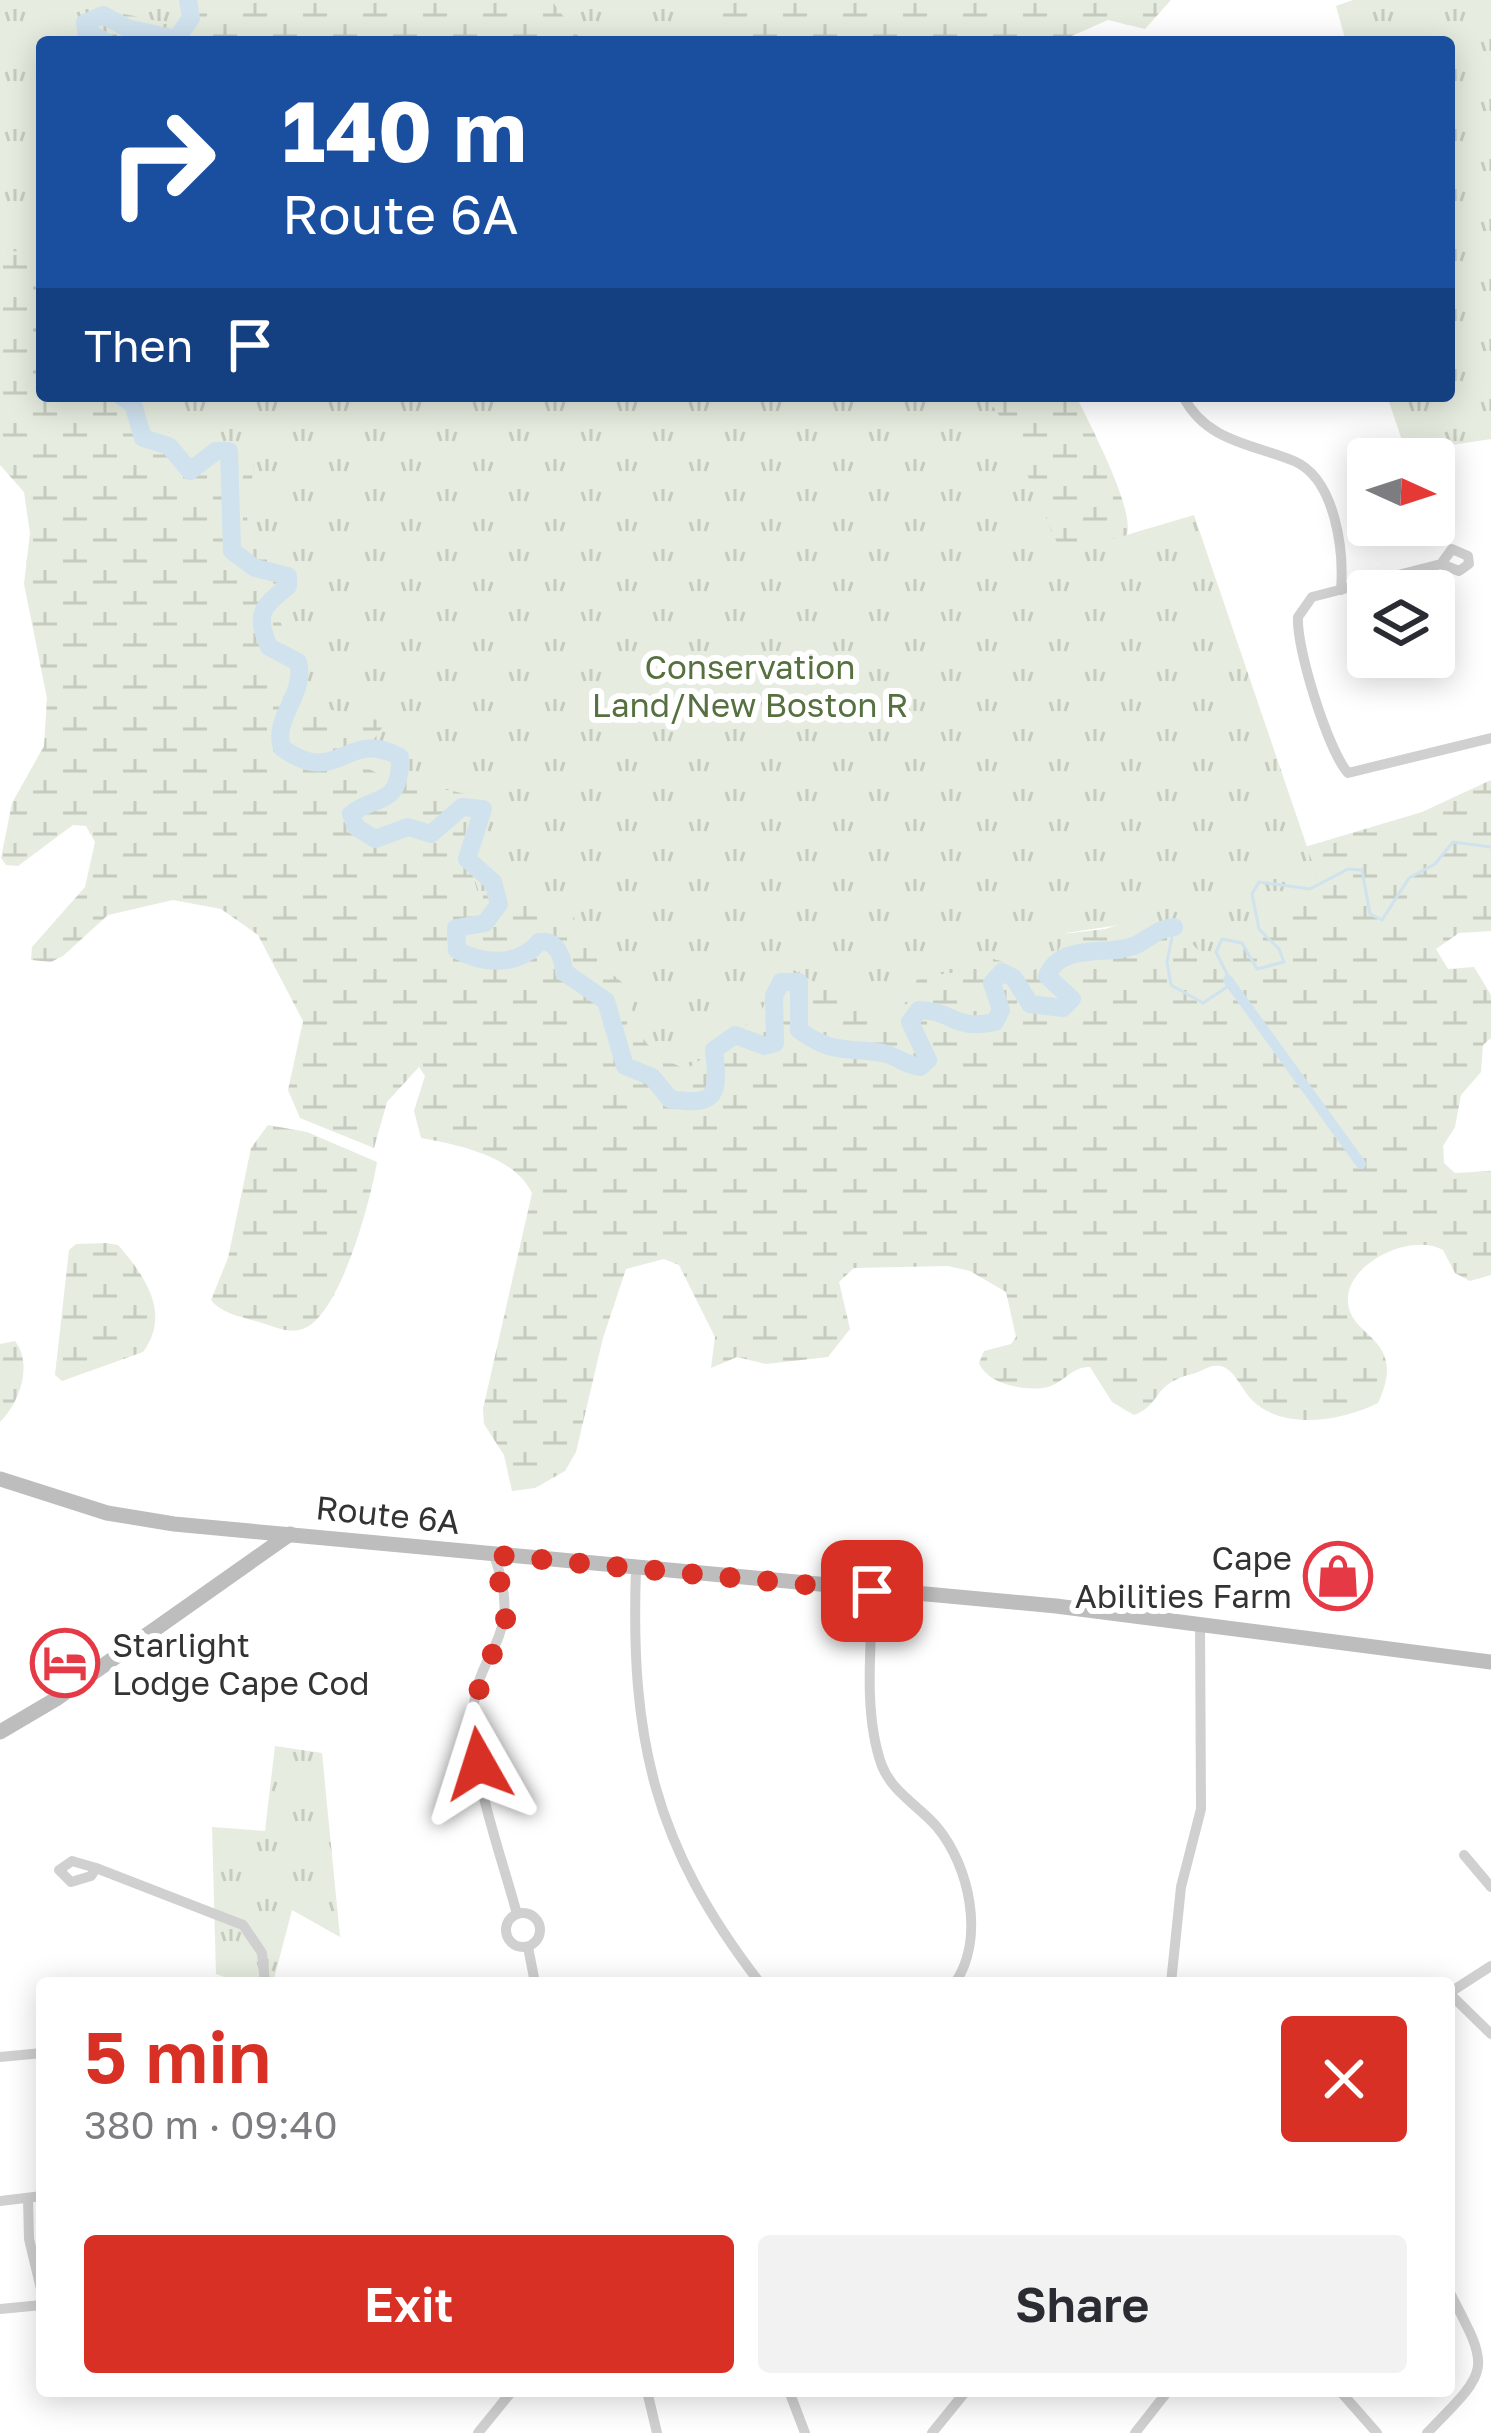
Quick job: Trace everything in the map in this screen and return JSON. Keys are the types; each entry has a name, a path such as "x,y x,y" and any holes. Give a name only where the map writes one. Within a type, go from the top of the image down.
{"main road":[{"name":"Route 6A","path":"0,1479 128,1517 1200,1623 1491,1662"},
{"path":"0,1732 56,1699 290,1534"}],"street":[{"path":"1189,402 1224,439 1292,460 1310,473 1323,490 1333,520 1341,590"},
{"path":"1441,564 1312,597 1297,622 1344,770 1354,773 1491,738"},
{"path":"494,1555 507,1615 502,1637 478,1683 472,1726 517,1914"},
{"path":"636,1569 635,1693 656,1796 700,1898 756,1977"},
{"path":"873,1591 872,1692 884,1769 892,1786 951,1847 968,1899 970,1949 958,1977"},
{"path":"1172,1977 1181,1887 1201,1809 1200,1623"},
{"path":"1464,1855 1491,1887"},
{"path":"96,1868 243,1925 262,1953 264,1977"},
{"path":"528,1913 539,1924 540,1936 528,1947 508,1939 506,1927 517,1914 528,1913"},
{"path":"528,1947 534,1977"},
{"path":"1455,1989 1491,1966"},
{"path":"1455,1999 1491,2034"},
{"path":"0,2056 36,2053"},
{"path":"0,2200 36,2197"},
{"path":"28,2198 29,2239 36,2268"},
{"path":"1427,2433 1478,2382 1485,2361 1480,2335 1455,2300"},
{"path":"0,2309 36,2306"},
{"path":"478,2433 507,2397"},
{"path":"648,2397 657,2433"},
{"path":"791,2397 805,2433"},
{"path":"932,2433 961,2397"},
{"path":"1135,2433 1163,2397"},
{"path":"1345,2397 1377,2433"}],"green space":[{"path":"0,0 1171,0 1145,29 1108,20 1072,36 36,36 36,402 501,402 1028,938 1105,929 1165,911 1298,849 1422,812 1491,780 1491,931 1459,933 1436,949 1448,969 1474,967 1491,995 1491,1038 1483,1045 1481,1072 1461,1095 1455,1127 1443,1146 1444,1163 1455,1173 1491,1171 1491,1275 1470,1281 1455,1273 1443,1250 1430,1245 1399,1248 1369,1264 1357,1275 1348,1302 1358,1324 1383,1352 1386,1381 1378,1403 1313,1420 1265,1410 1230,1371 1216,1366 1170,1383 1134,1415 1112,1402 1090,1367 1048,1387 1009,1385 991,1377 979,1363 984,1351 1011,1344 1016,1337 1006,1292 970,1271 948,1266 854,1268 839,1282 850,1329 828,1357 766,1364 737,1357 711,1368 715,1337 679,1265 664,1259 626,1269 603,1338 576,1452 565,1471 535,1488 512,1491 504,1455 484,1424 483,1409 532,1193 523,1180 483,1154 421,1138 414,1111 425,1076 419,1067 387,1102 374,1148 300,1118 288,1090 303,1021 258,935 221,909 173,900 108,915 63,956 51,962 31,960 32,947 85,887 95,842 86,826 73,825 18,866 6,865 1,858 12,803 44,746 47,698 24,584 30,533 24,492 0,465"},
{"path":"0,0 193,0 183,21 100,13 99,31 106,36 36,36 36,250 0,252"},
{"path":"551,0 697,0 725,36 578,36"},
{"path":"1353,0 1491,0 1491,439 1455,445 1455,438 1401,438 1389,402 1455,402 1455,36 1344,36 1336,6"},
{"name":"Conservation Land/New Boston R","path":"136,402 990,402 1005,424 1062,554 1194,515 1318,879 1294,894 1287,919 1263,923 1204,956 1172,923 1153,920 1066,933 1055,958 1034,970 993,959 967,971 918,977 907,1004 892,1007 848,1000 794,970 772,975 761,1016 686,1069 660,1056 644,1039 629,988 607,970 569,910 478,893 464,847 470,795 383,776 363,766 365,752 386,722 319,707 299,697 267,667 284,643 271,599 297,588 299,578 262,548 248,526 255,453 247,446 190,452"},
{"path":"945,402 1079,402 1119,489 1128,525 1126,537 1059,564"},
{"path":"268,1125 307,1132 377,1162 343,1276 320,1316 296,1330 234,1315 211,1300 228,1258 251,1148"},
{"path":"76,1244 118,1245 146,1283 155,1310 151,1338 143,1352 62,1381 55,1375 69,1250"},
{"path":"15,1341 23,1361 22,1383 0,1422 0,1344"},
{"path":"275,1746 322,1753 340,1937 292,1910 275,1977 225,1977 216,1974 212,1827 265,1831"}],"waterway":[{"path":"178,36 191,18 188,0"},
{"path":"95,36 86,31 85,23 103,15 127,28 163,36"},
{"path":"130,402 143,438 169,446 190,471 216,451 229,451 232,551 255,568 288,576 288,586 266,606 262,619 269,647 298,662 298,684 282,726 282,748 317,762 367,749 400,757 392,792 351,814 356,827 375,839 408,827 431,834 462,807 483,809 467,859 493,882 499,904 485,923 456,928 457,950 501,961 522,955 539,942 555,946 564,972 606,1001 625,1066 652,1077 670,1099 698,1101 712,1094 714,1050 735,1035 765,1046 775,1043 774,996 781,982 799,982 799,1030 811,1038 840,1049 883,1053 920,1067 928,1060 910,1022 919,1010 970,1024 995,1022 1001,1010 992,983 1002,972 1014,978 1030,1004 1063,1008 1072,999 1047,976 1054,965 1075,954 1127,948 1174,927"},
{"path":"1174,927 1167,962 1171,985 1203,1003 1227,987 1227,974 1216,952 1222,939 1242,943 1257,969 1284,962 1279,949 1259,929 1252,894 1259,882 1310,889 1348,869 1362,870 1370,914 1382,920 1409,878 1435,864 1453,842 1491,847"},
{"path":"1228,980 1361,1164"}],"place":[{"name":"Cape Abilities Farm","path":"1338,1576"},
{"name":"Starlight Lodge Cape Cod","path":"65,1663"}],"route":[{"path":"479,1764 472,1726 474,1703 507,1615 504,1582 494,1555 872,1591"}]}
